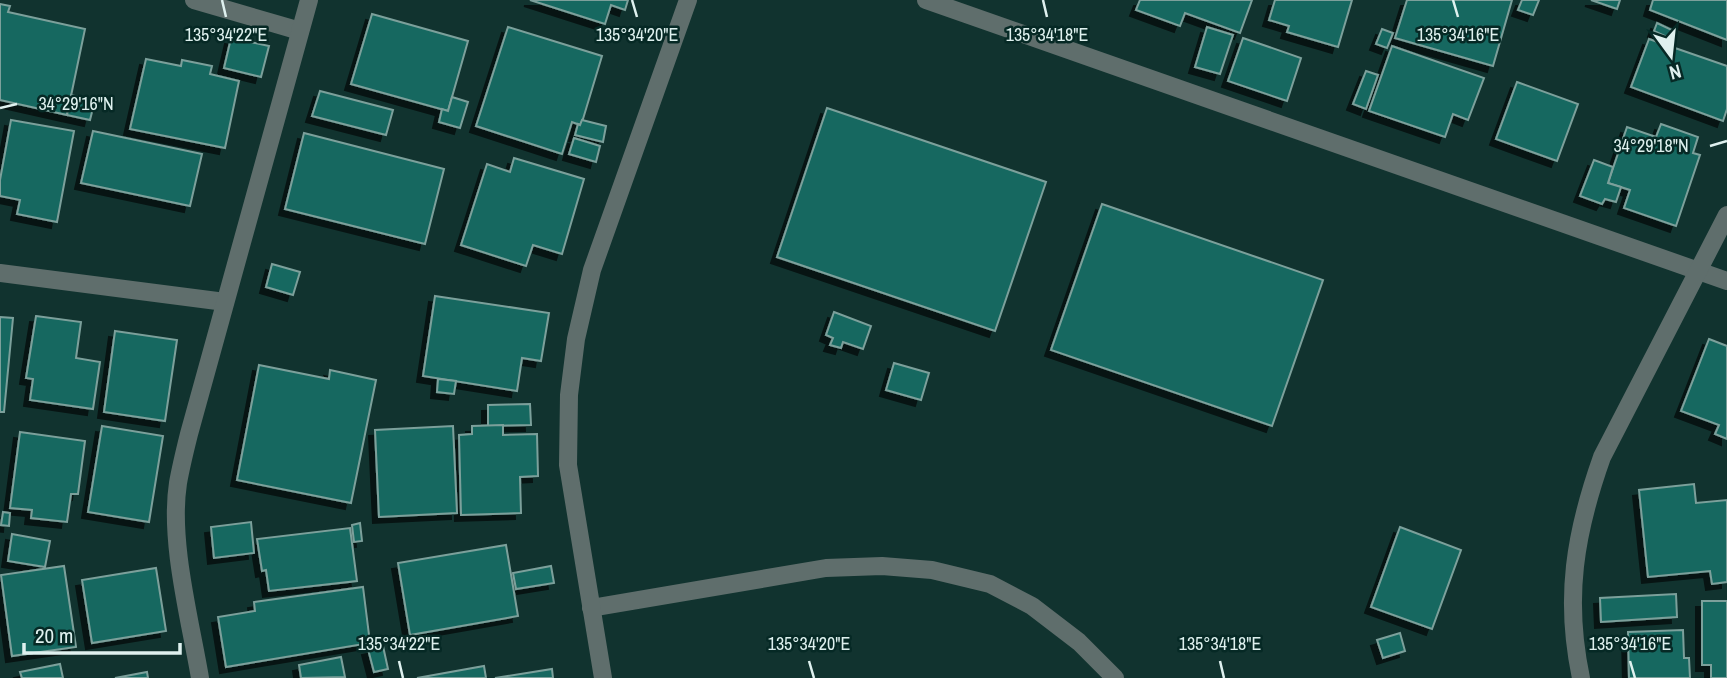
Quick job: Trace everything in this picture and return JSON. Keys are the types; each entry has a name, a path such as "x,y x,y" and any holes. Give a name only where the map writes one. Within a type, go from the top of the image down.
{"street":[{"path":"194,0 300,32"},
{"path":"200,678 177,530 178,485 189,434 309,0"},
{"path":"603,678 568,465 569,395 576,340 592,270 688,0"},
{"path":"926,0 1727,281"},
{"path":"1581,678 1574,645 1572,593 1576,548 1588,499 1602,457 1727,215"},
{"path":"0,273 225,302"},
{"path":"591,608 826,568 882,566 932,570 990,584 1032,606 1079,642 1115,678"}],"building":[{"path":"530,0 628,0 625,10 611,5 605,24"},
{"path":"1140,0 1252,0 1240,33 1185,13 1180,26 1136,10"},
{"path":"1275,0 1352,0 1338,47 1287,32 1289,26 1269,20"},
{"path":"1407,0 1512,0 1493,66 1395,38"},
{"path":"1522,0 1539,0 1533,15 1518,10"},
{"path":"1591,0 1620,0 1617,9"},
{"path":"1653,0 1727,0 1727,40 1650,10"},
{"path":"0,4 10,6 8,12 85,29 67,115 0,100"},
{"path":"372,14 468,41 448,111 351,84"},
{"path":"1657,23 1674,31 1671,39 1654,31"},
{"path":"508,27 602,56 583,119 580,125 572,122 562,154 476,126"},
{"path":"1207,27 1233,35 1220,74 1195,67"},
{"path":"1382,29 1393,33 1387,48 1376,44"},
{"path":"231,38 269,46 261,77 224,68"},
{"path":"1243,38 1301,58 1287,101 1228,81"},
{"path":"1649,39 1727,66 1727,109 1723,121 1631,87"},
{"path":"1392,46 1484,78 1468,120 1453,114 1445,137 1369,111"},
{"path":"146,59 181,66 182,60 212,66 210,74 239,81 225,148 130,129"},
{"path":"1366,71 1378,75 1366,109 1353,104"},
{"path":"1517,82 1578,104 1557,161 1496,139"},
{"path":"320,91 393,110 386,135 312,116"},
{"path":"71,95 95,100 90,120 67,115"},
{"path":"452,97 468,102 460,128 439,122 442,109 448,111"},
{"path":"827,108 1046,182 995,331 777,257"},
{"path":"11,120 74,131 57,222 17,214 20,200 0,196 0,180"},
{"path":"582,120 606,126 603,142 575,135"},
{"path":"1661,124 1698,137 1693,153 1700,155 1676,226 1624,208 1630,190 1608,183 1627,127 1656,137"},
{"path":"93,131 202,154 190,206 81,183"},
{"path":"304,133 444,169 425,244 285,209"},
{"path":"574,138 600,146 596,162 569,154"},
{"path":"514,158 584,179 562,254 533,245 526,266 461,245 487,164 510,172"},
{"path":"1594,160 1613,167 1608,183 1621,187 1616,202 1605,199 1602,204 1580,196"},
{"path":"1102,204 1323,280 1272,426 1051,350"},
{"path":"272,264 300,272 293,295 266,287"},
{"path":"435,296 549,313 541,361 522,358 517,391 423,376"},
{"path":"834,312 871,326 863,349 843,342 841,348 830,345 833,338 826,335"},
{"path":"36,316 81,322 76,358 100,362 93,409 30,400 33,379 26,378"},
{"path":"0,317 13,318 4,412 0,412"},
{"path":"115,331 177,340 165,421 104,412"},
{"path":"1709,339 1727,346 1727,439 1715,434 1719,425 1681,411"},
{"path":"894,363 929,373 921,400 886,390"},
{"path":"259,365 329,379 330,370 376,380 351,503 237,480"},
{"path":"438,379 456,381 454,394 437,392"},
{"path":"530,404 531,425 488,426 488,405"},
{"path":"503,425 503,435 537,434 538,476 520,477 521,513 461,515 459,435 472,434 472,426"},
{"path":"102,426 163,436 149,522 88,512"},
{"path":"453,426 457,513 379,517 375,430"},
{"path":"20,432 85,441 78,494 71,494 67,522 31,518 32,510 10,508"},
{"path":"1694,484 1696,503 1727,500 1727,582 1712,584 1710,571 1648,577 1639,490"},
{"path":"3,512 10,513 9,526 1,525"},
{"path":"251,522 254,553 214,558 211,527"},
{"path":"360,523 362,541 354,542 352,525"},
{"path":"1400,527 1461,550 1432,629 1371,607"},
{"path":"350,528 357,581 269,591 266,570 262,571 257,539"},
{"path":"12,534 50,541 45,567 8,561"},
{"path":"506,545 518,616 410,635 398,563"},
{"path":"64,566 76,647 12,656 1,575"},
{"path":"551,566 554,583 516,589 513,573"},
{"path":"156,568 166,631 92,643 82,580"},
{"path":"363,587 370,643 226,667 218,617 255,611 254,602"},
{"path":"1676,594 1677,617 1601,622 1600,598"},
{"path":"1702,601 1727,601 1727,678 1711,678 1711,665 1702,665"},
{"path":"1683,630 1684,658 1689,658 1690,678 1629,678 1628,632"},
{"path":"1400,633 1405,651 1383,658 1377,640"},
{"path":"383,646 388,669 374,672 368,649"},
{"path":"341,657 345,677 301,678 299,665"},
{"path":"60,664 63,678 22,678 20,672"},
{"path":"484,666 486,678 417,678"},
{"path":"552,669 553,678 495,678"},
{"path":"147,672 148,678 115,678"}]}
